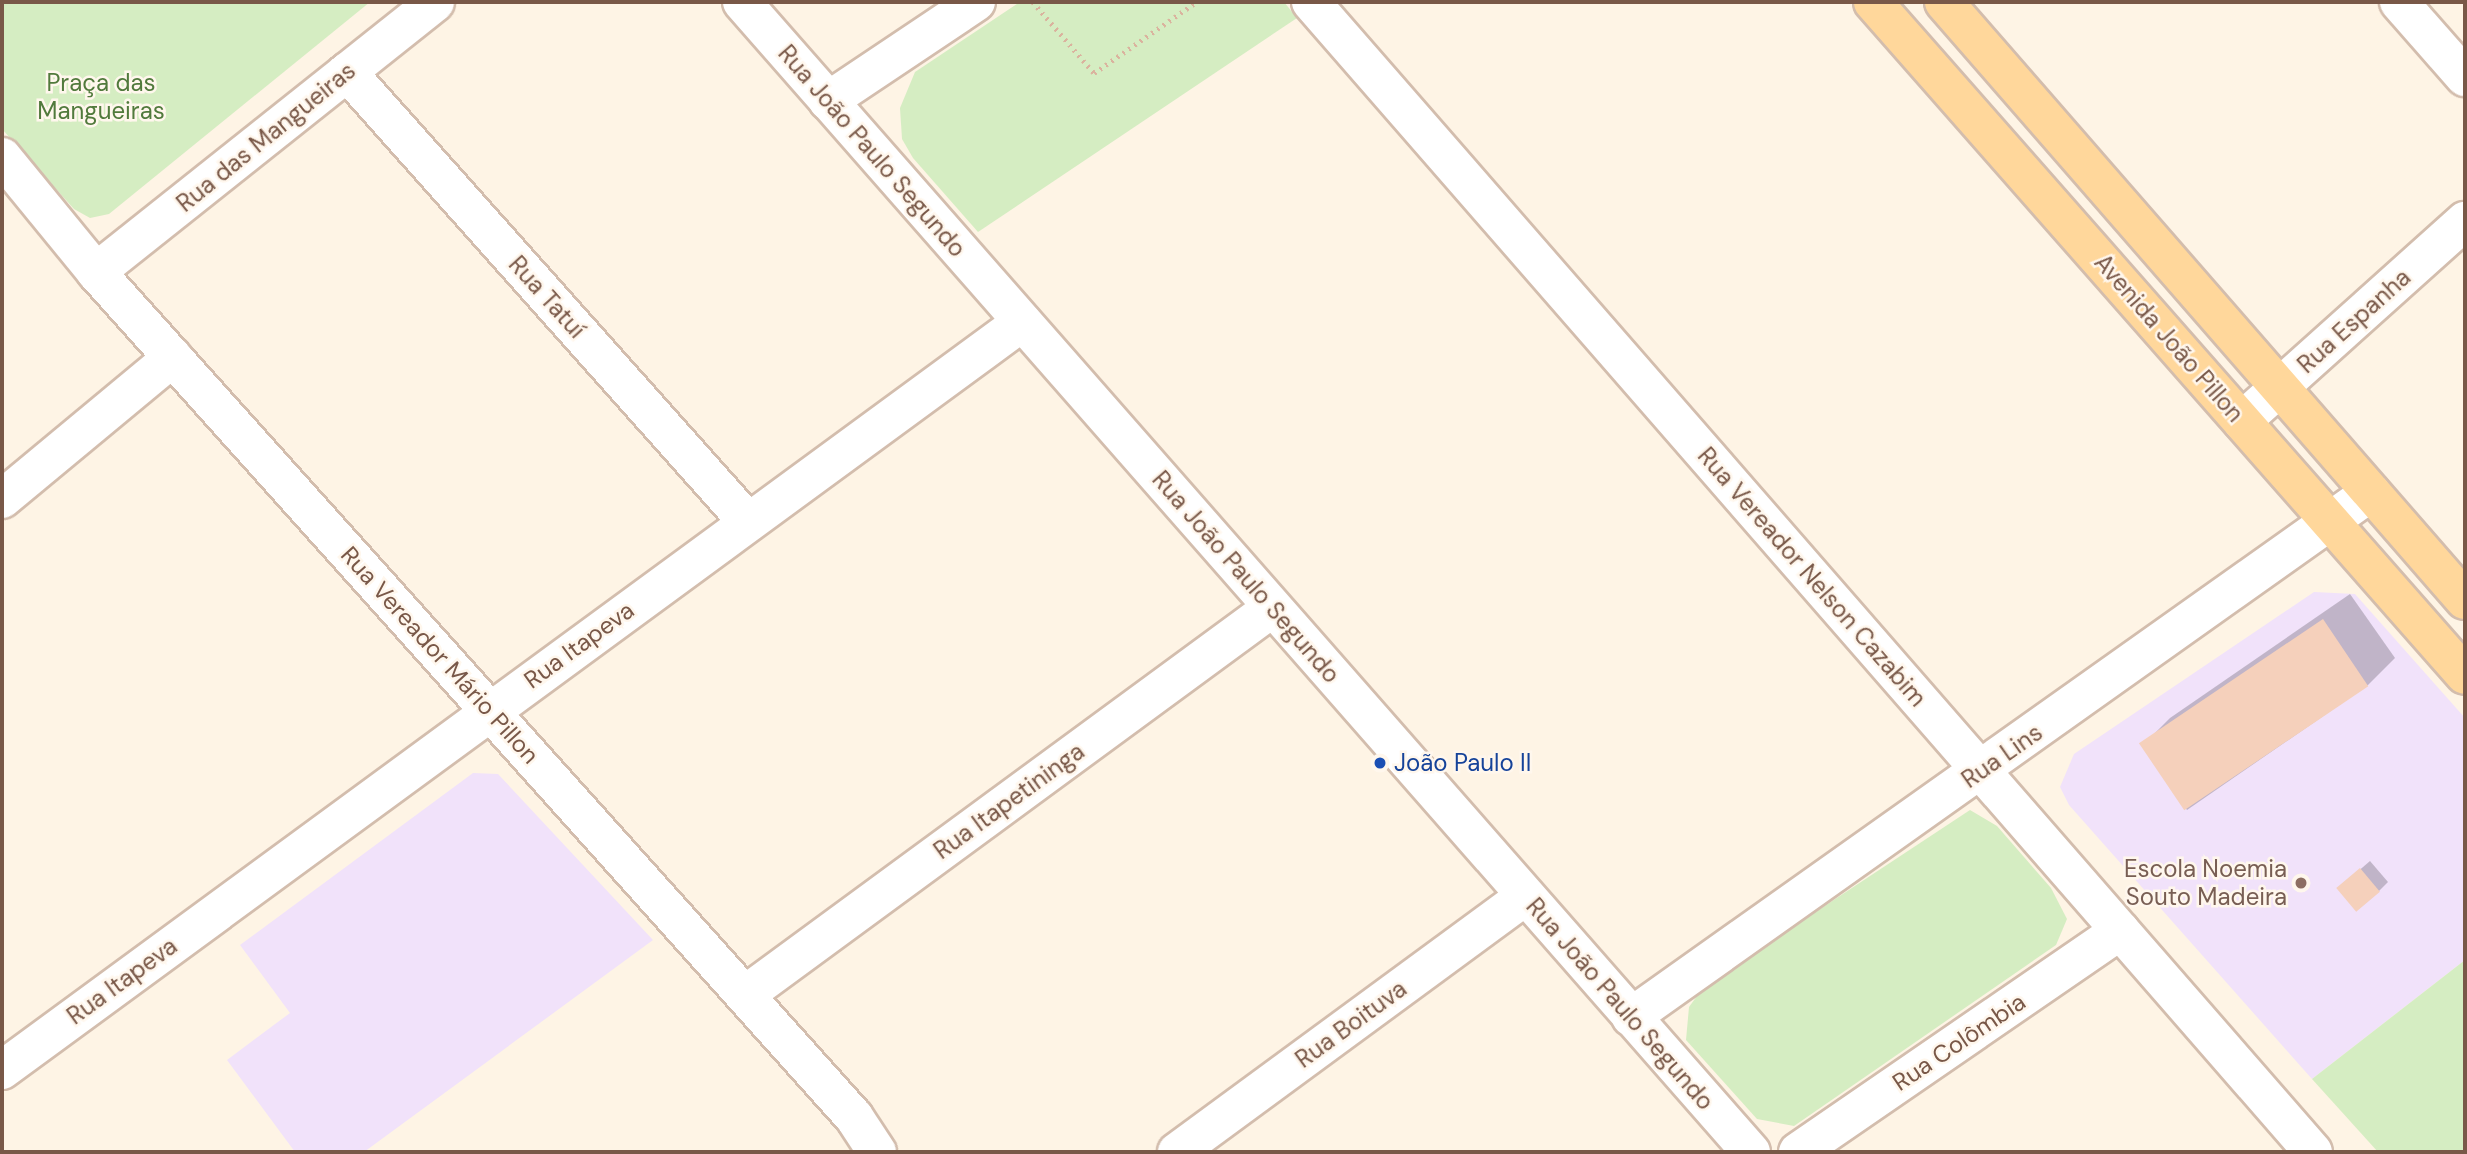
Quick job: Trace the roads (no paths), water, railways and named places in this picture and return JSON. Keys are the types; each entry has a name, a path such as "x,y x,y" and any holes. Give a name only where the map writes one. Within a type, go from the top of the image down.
{"main road":[{"name":"Avenida João Pillon","path":"1873,2 2465,675"},
{"name":"Avenida João Pillon","path":"1944,2 2465,600"}],"street":[{"name":"Rua das Mangueiras","path":"96,272 435,2"},
{"name":"Rua João Paulo Segundo","path":"741,2 1751,1152"},
{"path":"828,101 976,2"},
{"name":"Rua Vereador Nelson Cazabim","path":"1311,2 2313,1152"},
{"path":"2399,2 2465,77"},
{"name":"Rua Tatuí","path":"347,72 748,522"},
{"name":"Rua Vereador Mário Pillon","path":"2,157 96,272 745,995 877,1152"},
{"name":"Rua Espanha","path":"2242,421 2465,221"},
{"name":"Rua Itapeva","path":"2,1070 1022,322"},
{"path":"2,499 173,357"},
{"name":"Rua Lins","path":"1631,1017 1982,771 2371,492"},
{"name":"Rua Itapetininga","path":"745,995 1272,608"},
{"name":"Rua Boituva","path":"1177,1152 1525,896"},
{"name":"Rua Colômbia","path":"1798,1152 2120,931"}],"place":[{"name":"João Paulo II","path":"1380,763"},
{"name":"Escola Noemia Souto Madeira","path":"2301,883"}],"park label":[{"name":"Praça das Mangueiras","path":"101,97"}]}
